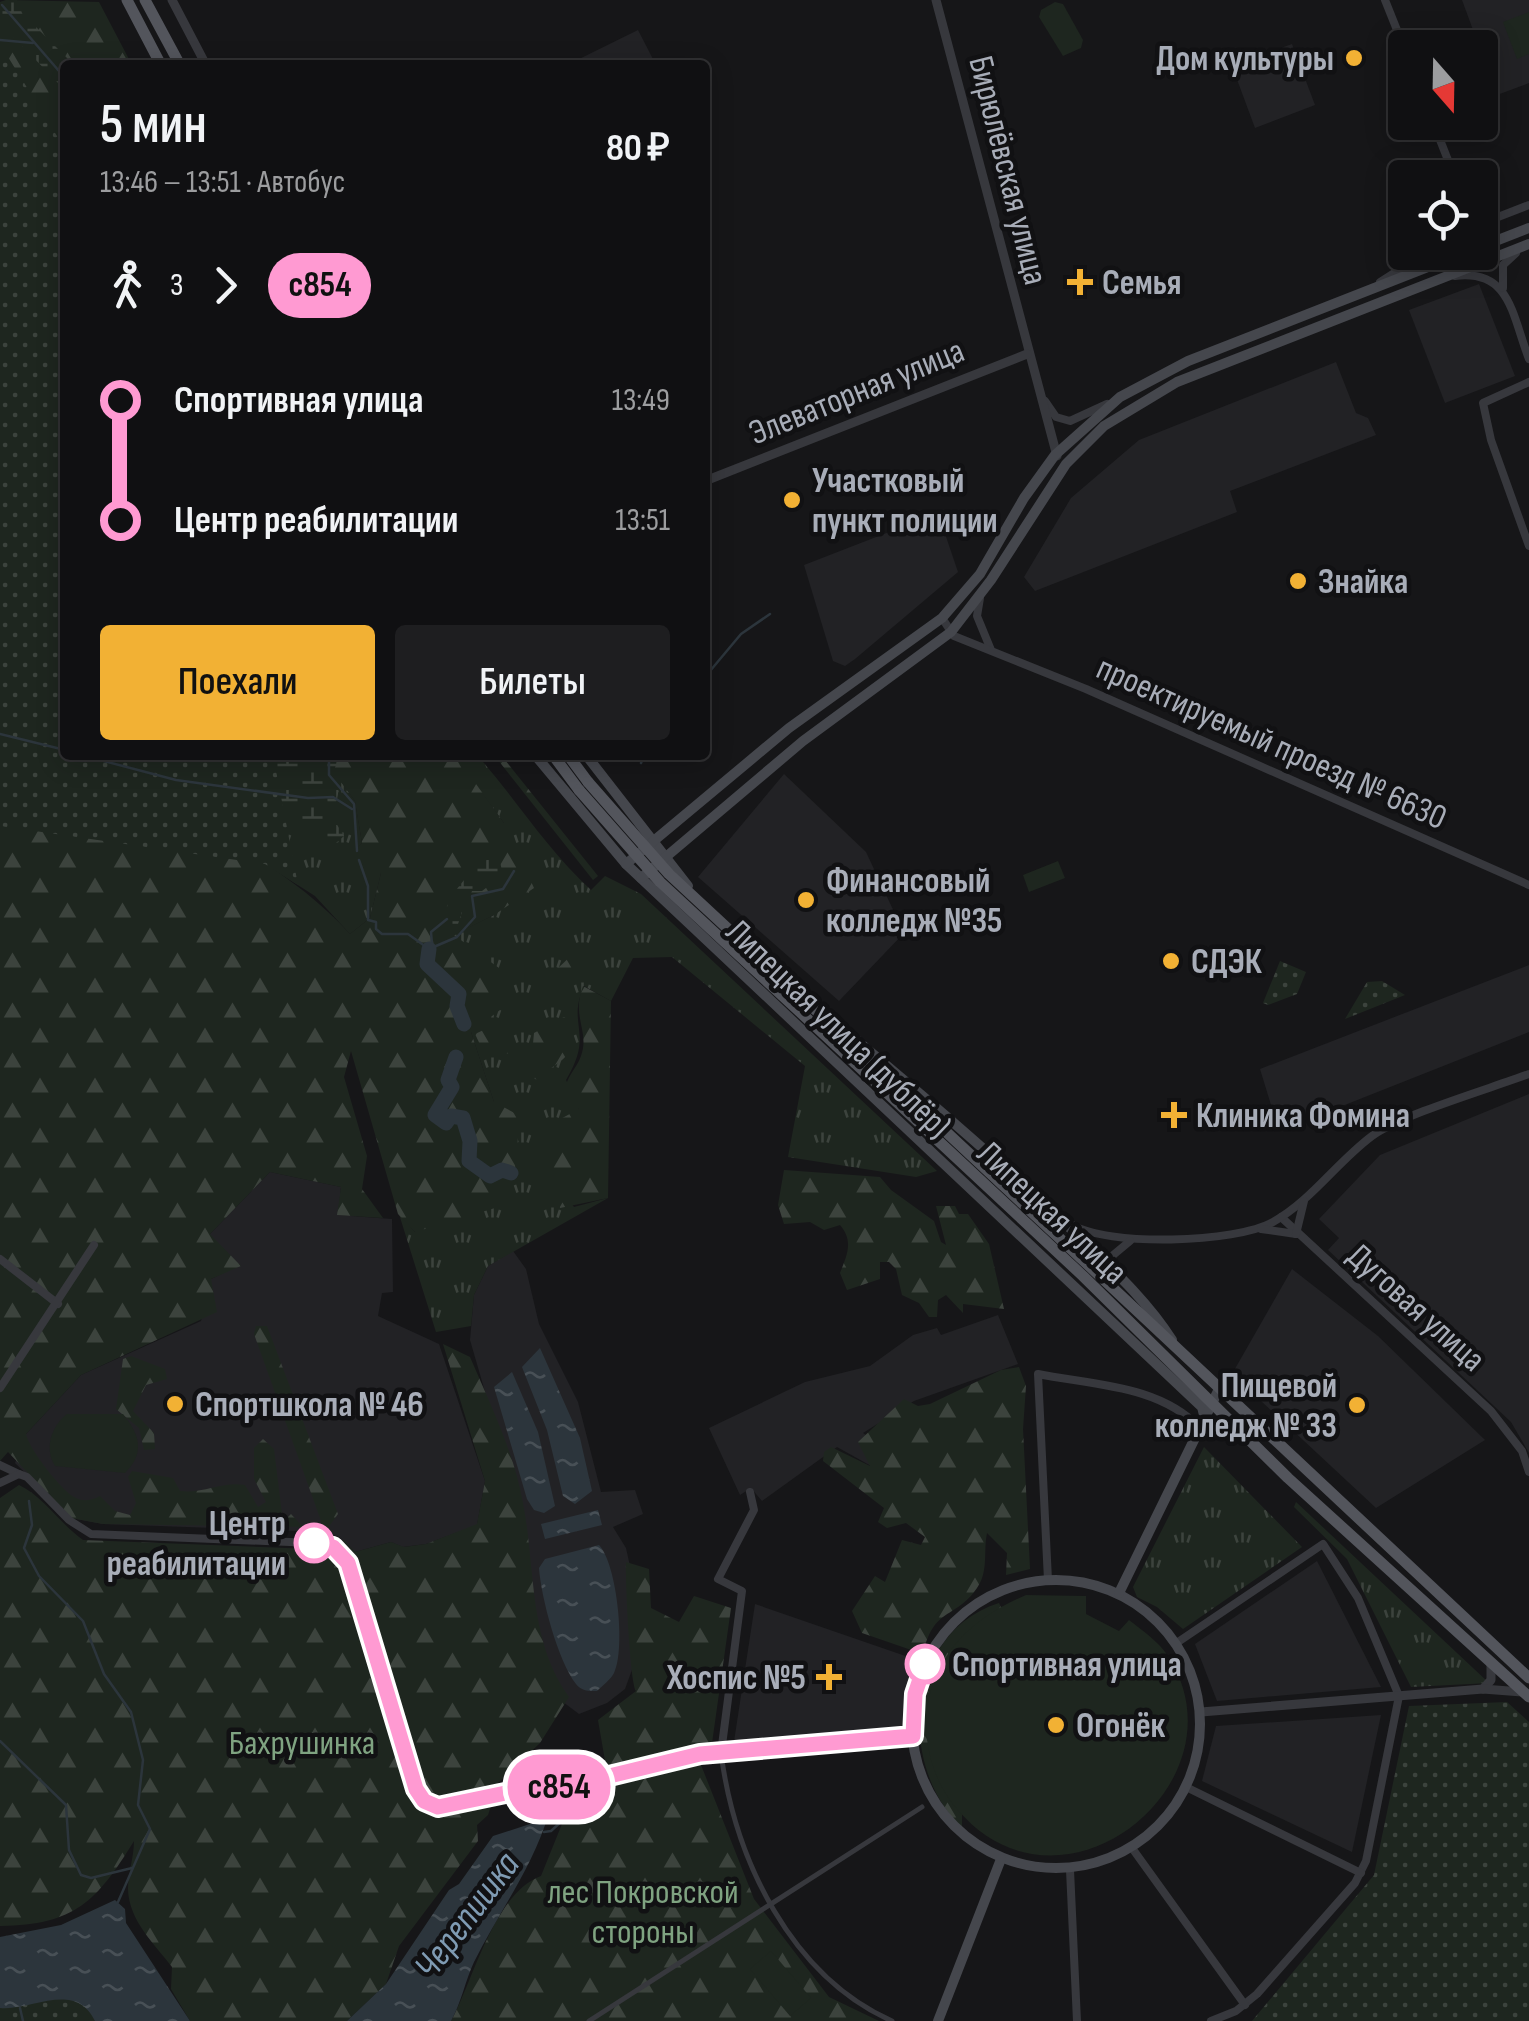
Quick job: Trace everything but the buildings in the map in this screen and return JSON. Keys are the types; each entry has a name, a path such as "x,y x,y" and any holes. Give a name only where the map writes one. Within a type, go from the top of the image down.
{"main road":[{"path":"127,0 158,60"},
{"path":"145,0 177,60"},
{"path":"1498,240 1529,228"},
{"path":"641,878 803,740 951,632 981,594 1066,464 1104,426 1177,382 1529,245"},
{"path":"626,864 789,728 942,618 980,574 1024,498 1055,455 1120,397 1188,361 1419,270"},
{"name":"Липецкая улица (дублёр)","path":"538,760 584,818 641,878 856,1057 1055,1214 1114,1271 1160,1321 1176,1345"},
{"name":"Липецкая улица","path":"558,760 660,882 1176,1345 1529,1678"},
{"name":"Липецкая улица","path":"570,760 583,786"},
{"name":"Липецкая улица (дублёр)","path":"590,760 665,858 1120,1328 1202,1407 1203,1424"},
{"name":"Липецкая улица","path":"856,1057 1212,1405 1526,1695"},
{"name":"Липецкая улица (дублёр)","path":"1120,1328 1164,1359"},
{"path":"1119,1594 1219,1389"},
{"path":"1048,1580 1086,1584 1119,1594 1154,1616 1178,1642 1195,1682 1201,1712 1186,1787 1132,1848 1070,1870 1001,1859 969,1840 935,1804 913,1736 915,1694 925,1664 956,1620 1000,1592 1048,1580"},
{"path":"938,2021 1001,1859"}],"street":[{"path":"172,0 203,60"},
{"name":"Бирюлёвская улица","path":"936,0 1055,455"},
{"path":"1385,0 1397,30"},
{"path":"1498,217 1529,204"},
{"path":"1529,245 1505,262 1503,292 1529,360"},
{"path":"1362,292 1398,270"},
{"path":"1445,277 1482,274 1503,292"},
{"name":"Элеваторная улица","path":"710,479 1028,354"},
{"path":"1034,381 1053,414 1066,421 1120,397"},
{"path":"1529,382 1483,403 1491,440 1529,546"},
{"path":"1055,455 1066,464"},
{"path":"981,594 977,616 991,650"},
{"path":"942,618 951,632"},
{"name":"проектируемый проезд № 6630","path":"951,632 1529,885"},
{"path":"584,818 600,828 613,825 622,812 618,795"},
{"path":"1256,1229 1281,1217 1372,1136 1529,1074"},
{"path":"1055,1214 1091,1236 1130,1240 1256,1229 1296,1234 1305,1197"},
{"name":"Дуговая улица","path":"1281,1217 1491,1411 1522,1451 1529,1472"},
{"path":"1114,1271 1112,1256 1130,1240"},
{"path":"0,1388 94,1245"},
{"path":"0,1258 58,1304"},
{"path":"1048,1580 1038,1374 1154,1396 1203,1424"},
{"path":"0,1465 32,1480 76,1526 91,1534 314,1543 339,1551 359,1596 416,1789 433,1806 525,1789 564,1787 700,1754 913,1736"},
{"path":"0,1483 20,1474"},
{"path":"750,1492 754,1510 718,1579 742,1591 721,1753 732,1804 771,1905 818,1973 848,1997 892,2021"},
{"path":"1178,1642 1323,1544 1358,1598 1400,1696 1361,1873 1245,2005 1211,2021"},
{"path":"1483,1690 1490,1680 1491,1662"},
{"path":"1201,1712 1483,1690 1526,1695"},
{"path":"1186,1787 1361,1873"},
{"path":"589,2021 922,1807"},
{"path":"1132,1848 1245,2005"},
{"path":"1070,1870 1077,2021"}],"shaded area":[{"path":"1462,0 1529,0 1529,83 1498,95 1498,30 1473,30"},
{"path":"638,30 653,60 577,60"},
{"path":"1292,44 1315,105 1255,128 1232,66"},
{"path":"1479,284 1515,376 1445,403 1409,310"},
{"path":"1336,362 1356,413 1368,418 1376,435 1230,491 1237,512 1035,591 1024,577 1071,498 1139,440"},
{"path":"938,513 958,572 855,659 845,666 833,661 804,565"},
{"name":"Финансовый колледж №35","path":"784,774 866,852 904,933 839,1001 698,877"},
{"path":"1529,965 1529,1032 1279,1131 1260,1069"},
{"path":"1529,1094 1529,1453 1511,1422 1328,1250 1339,1238 1319,1219 1380,1155"},
{"path":"270,1172 341,1187 338,1215 392,1219 393,1292 382,1293 378,1316 439,1344 485,1481 477,1525 426,1544 403,1547 391,1542 355,1552 339,1537 325,1532 103,1524 71,1518 15,1463 26,1434 81,1375 201,1321 211,1279 240,1265 209,1235"},
{"path":"513,1251 526,1269 539,1324 578,1402 601,1492 635,1490 643,1514 613,1527 626,1548 632,1575 633,1667 625,1689 607,1703 579,1714 559,1699 531,1627 524,1526 470,1340 474,1295 488,1266"},
{"name":"Пищевой колледж № 33","path":"1292,1269 1378,1336 1485,1440 1376,1508 1232,1374"},
{"path":"998,1315 1018,1364 914,1401 863,1433 912,1467 898,1481 837,1447 762,1501 751,1488 740,1495 709,1428 805,1382 870,1366 913,1335 937,1328 941,1335"},
{"path":"1317,1561 1381,1687 1217,1701 1195,1644"},
{"name":"Хоспис №5","path":"755,1604 920,1661 905,1731 733,1748"},
{"path":"1381,1715 1352,1852 1202,1781 1216,1726"}],"green space":[{"path":"17,0 22,13 69,60 60,60 60,86 0,23 0,2"},
{"path":"0,2 99,2 129,60 60,60 60,760 75,760 252,855 320,905 350,934 370,918 381,873 353,869 349,854 362,843 355,801 332,770 335,760 469,760 466,770 504,823 534,888 494,915 454,935 503,971 500,1010 471,1032 494,1102 520,1116 515,1169 495,1208 415,1232 398,1214 351,1051 344,1077 367,1156 362,1189 383,1218 337,1215 341,1187 270,1172 210,1234 241,1266 211,1279 217,1312 81,1375 26,1434 39,1459 70,1494 85,1500 100,1496 115,1511 130,1515 136,1503 128,1477 132,1471 173,1478 180,1491 245,1485 258,1507 266,1502 254,1479 254,1448 263,1439 274,1449 283,1522 291,1514 303,1527 103,1524 71,1518 8,1452 0,1461"},
{"path":"1055,2 1063,4 1083,40 1081,48 1063,56 1039,17 1041,10"},
{"path":"1529,12 1529,54 1517,59 1503,22"},
{"path":"0,44 60,141 60,760 274,760 298,885 265,864 0,826"},
{"path":"193,760 336,760 333,770 355,801 362,843 350,854 381,873 370,918 350,934 315,896 265,864"},
{"path":"269,760 337,760 334,771 338,793 331,815 344,836 328,850 287,807 251,798 248,776"},
{"path":"468,760 481,760 560,858 591,890 605,876 641,894 937,1171 916,1177 788,1157 805,1066 672,957 633,958 611,1001 584,986 578,1011 579,1051 566,1080 579,1109 556,1184 574,1207 608,1198 488,1266 474,1295 471,1326 436,1332 399,1214 415,1232 494,1102 471,1032 453,935 494,915 504,823 465,770"},
{"path":"498,760 505,760 598,876 593,880"},
{"path":"498,853 503,875 482,891 469,891 458,924 441,926 448,904 461,884"},
{"path":"1058,861 1065,878 1029,892 1023,875"},
{"path":"574,953 580,958 583,974 567,992 553,984 556,970"},
{"path":"1280,961 1306,972 1297,994 1268,1005 1263,1003"},
{"path":"1382,981 1405,995 1345,1019 1367,982"},
{"path":"583,986 611,1001 608,1198 560,1208 556,1184 537,1172 553,1123 579,1109 565,1092 583,1047 579,1006"},
{"path":"564,1017 573,1023 573,1041 565,1057 547,1071 551,1080 546,1085 530,1076 534,1033"},
{"path":"503,1021 516,1052 486,1057 475,1034"},
{"path":"784,1170 880,1177 891,1190 934,1221 941,1242 946,1245 936,1206 955,1206 959,1214 968,1214 989,1244 1004,1309 963,1304 963,1313 946,1295 938,1300 937,1317 929,1317 919,1303 902,1295 896,1269 889,1262 880,1262 880,1279 847,1290 840,1273 848,1242 840,1225 824,1230 810,1222 784,1224 778,1205"},
{"path":"256,1326 267,1326 338,1514 325,1532 254,1334"},
{"name":"Бахрушинка","path":"443,1344 470,1357 508,1447 523,1503 540,1628 546,1652 569,1697 540,1743 498,1783 488,1815 477,1825 478,1841 399,1946 386,1984 347,2021 190,2021 171,1989 172,1967 144,1931 129,1901 134,1841 108,1879 81,1906 47,1921 0,1926 0,1498 19,1485 83,1540 310,1549 344,1540 355,1552 391,1542 404,1547 426,1544 477,1524 485,1481"},
{"path":"131,1356 165,1369 167,1379 146,1385 133,1411 154,1433 155,1449 144,1450 139,1428 116,1409 123,1359"},
{"path":"1019,1367 1026,1386 1023,1429 1030,1569 1006,1575 1007,1553 987,1533 981,1581 969,1598 939,1620 923,1654 862,1633 852,1611 875,1576 885,1582 902,1540 921,1545 925,1537 906,1523 887,1528 878,1522 884,1508 823,1461 824,1452 831,1447 870,1466 858,1442 904,1399 918,1406 930,1404 1001,1370"},
{"path":"67,1414 123,1414 138,1444 136,1458 125,1473 55,1466 51,1438"},
{"path":"1204,1447 1302,1547 1183,1629 1157,1607 1137,1597 1133,1587"},
{"path":"1296,1502 1489,1683 1411,1687 1347,1559 1294,1507"},
{"path":"626,1562 649,1569 651,1608 679,1622 694,1596 731,1608 712,1743 607,1772 598,1720 636,1691"},
{"name":"Огонёк","path":"1026,1595 1086,1596 1086,1614 1119,1631 1129,1620 1168,1656 1186,1704 1184,1750 1165,1792 1132,1826 1091,1848 1046,1855 1000,1843 957,1809 932,1762 927,1710 938,1671 974,1626"},
{"path":"999,1603 1006,1619 962,1806 962,1828 941,1802 927,1771 920,1737 920,1704 928,1671 944,1642 967,1619"},
{"path":"1507,1702 1529,1722 1529,2021 1252,2021 1374,1875 1409,1706"},
{"name":"лес Покровской стороны","path":"701,1765 754,1899 829,1997 879,2021 451,2021 498,1919 525,1885 541,1876 562,1824 600,1782"},
{"path":"771,1951 811,1998 790,2016 750,1969"},
{"path":"0,1961 144,2021 0,2021"}],"water":[{"path":"540,1348 580,1438 592,1491 575,1504 563,1496 547,1430 522,1367"},
{"path":"512,1372 538,1432 555,1506 544,1513 534,1510 527,1499 494,1387"},
{"path":"598,1510 602,1525 545,1539 541,1524"},
{"path":"599,1545 615,1588 619,1646 613,1675 597,1691 591,1691 578,1686 563,1660 547,1611 539,1568 545,1559"},
{"path":"540,1810 549,1813 542,1833 474,1962 451,2021 347,2021 386,1984 449,1890 459,1884 493,1836 533,1823"},
{"path":"115,1900 125,1909 126,1923 190,2021 95,2021 76,2002 65,2000 0,2008 0,1937 61,1925"}],"waterway":[{"path":"2,5 60,72"},
{"path":"0,40 33,43"},
{"name":"Черепишка","path":"710,671 741,634 770,614"},
{"path":"0,734 60,749"},
{"path":"100,760 176,780 308,798 333,797 352,809"},
{"path":"329,760 329,775 354,804 357,851"},
{"name":"Черепишка","path":"359,860 368,886 368,920 376,922 376,929 382,934 408,934 429,949 457,937 475,917 472,896 503,889 514,871"},
{"path":"432,944 431,932 447,919"},
{"name":"Черепишка","path":"429,949 427,964 459,994 457,1006 464,1024"},
{"name":"Черепишка","path":"456,1057 448,1080 452,1087 435,1115 446,1123 451,1116 463,1118 470,1141 469,1161 490,1176 502,1170 511,1173"},
{"path":"29,1501 32,1525 24,1548 39,1576 83,1621 104,1674 131,1712 143,1760 138,1805 150,1829 118,1902"},
{"path":"0,1741 66,1805 69,1850 81,1875 91,1878 132,1868"},
{"path":"544,1832 564,1819"},
{"path":"20,2008 23,2021"}],"bus line":[{"name":"с854","path":"314,1543 333,1547 348,1563 416,1789 419,1797 438,1807 525,1789 564,1787 700,1754 913,1736 915,1694 925,1664"}],"place":[{"name":"Дом культуры","path":"1354,58"},
{"name":"Семья","path":"1080,282"},
{"name":"Участковый пункт полиции","path":"792,500"},
{"name":"Знайка","path":"1298,581"},
{"name":"Финансовый колледж №35","path":"806,900"},
{"name":"СДЭК","path":"1171,961"},
{"name":"Клиника Фомина","path":"1174,1115"},
{"name":"Спортшкола № 46","path":"175,1404"},
{"name":"Пищевой колледж № 33","path":"1357,1405"},
{"name":"Центр реабилитации","path":"314,1543"},
{"name":"Спортивная улица","path":"925,1664"},
{"name":"Хоспис №5","path":"829,1677"},
{"name":"Огонёк","path":"1056,1725"}]}
